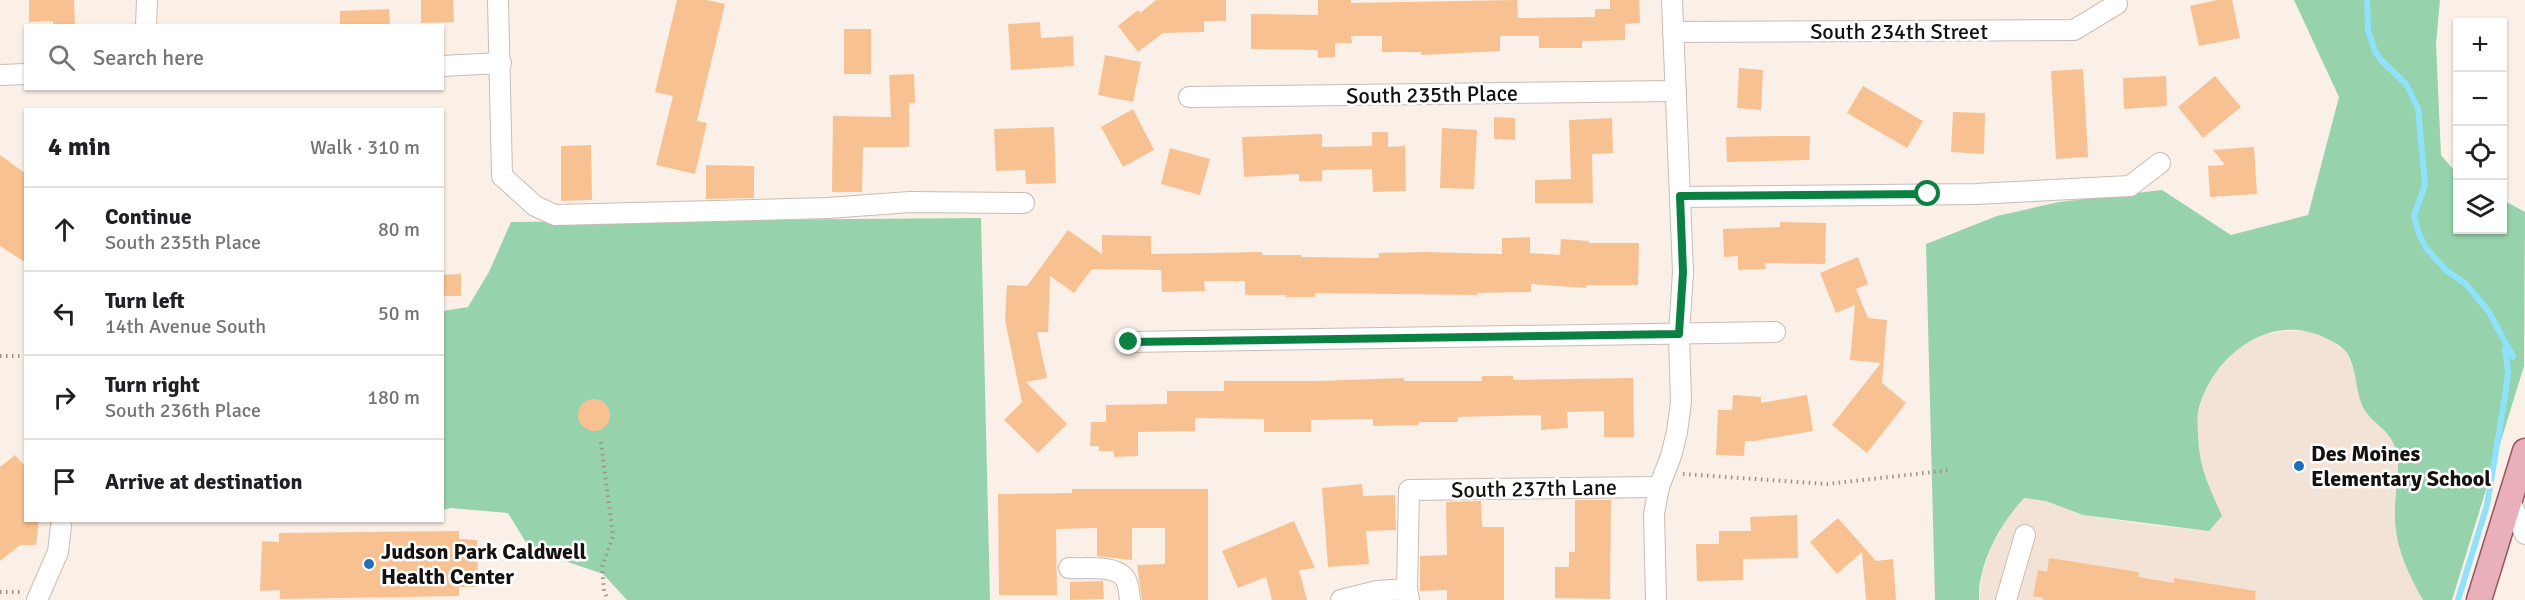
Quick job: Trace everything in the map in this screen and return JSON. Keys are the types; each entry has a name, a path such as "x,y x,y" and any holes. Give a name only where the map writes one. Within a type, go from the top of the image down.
{"main road":[{"path":"2479,600 2525,451"}],"street":[{"path":"146,24 147,0"},
{"path":"498,0 502,176 535,206 555,214 828,208 910,202 1024,203"},
{"path":"1656,600 1654,514 1677,432 1681,402 1679,334 1683,272 1672,0"},
{"name":"South 234th Street","path":"1673,32 2074,30 2117,4"},
{"path":"444,66 501,63"},
{"path":"0,75 24,74"},
{"name":"South 235th Place","path":"1189,97 1676,91"},
{"path":"1680,196 1977,194 2130,186 2160,163"},
{"path":"1129,342 1776,332"},
{"name":"South 237th Lane","path":"1408,595 1409,490 1662,480"},
{"path":"2510,501 2525,534"},
{"path":"32,596 58,552 61,526"},
{"path":"2006,600 2025,535"},
{"path":"1069,568 1107,569 1123,576 1128,584 1130,600"},
{"path":"1341,600 1377,591 1408,595"}],"path":[{"path":"0,356 24,356"},
{"path":"601,442 613,537 602,567 604,591 608,600"},
{"path":"1662,480 1827,483 1951,470"},
{"path":"0,592 32,596"}],"shaded area":[{"name":"Des Moines Elementary School","path":"2285,331 2307,331 2329,339 2346,352 2353,368 2363,407 2392,436 2397,454 2395,517 2402,558 2423,600 1979,600 1983,571 1991,548 2010,513 2024,498 2046,501 2083,515 2147,525 2209,531 2222,516 2203,477 2198,457 2198,413 2204,393 2227,357 2243,344 2263,335"}],"green space":[{"path":"2294,0 2440,0 2436,44 2441,155 2453,169 2453,234 2507,234 2507,202 2525,212 2524,366 2452,600 2423,600 2408,570 2397,538 2395,507 2398,467 2396,451 2390,437 2370,417 2362,405 2353,366 2347,353 2324,337 2296,330 2277,331 2258,337 2241,347 2226,360 2204,393 2198,412 2200,457 2222,516 2209,531 2083,515 2046,501 2024,498 1999,532 1986,558 1979,600 1935,600 1926,244 1997,216 2059,202 2162,190 2231,235 2308,215 2339,97"},
{"path":"981,218 990,600 627,600 603,574 530,549 508,513 451,508 444,510 444,311 468,307 489,272 511,222"}],"building":[{"path":"29,0 74,0 75,24 53,24 53,21 29,22"},
{"path":"421,0 453,0 454,22 421,23"},
{"path":"677,0 707,0 725,4 697,121 707,123 695,174 656,165 673,96 655,92"},
{"path":"1156,0 1226,0 1226,21 1204,21 1204,32 1163,33 1138,52 1118,26 1138,10 1140,13"},
{"path":"1318,0 1351,0 1351,3 1517,0 1518,18 1595,17 1595,9 1610,9 1610,0 1639,0 1640,23 1625,24 1625,40 1582,41 1582,48 1539,48 1539,36 1500,36 1500,51 1421,55 1421,52 1382,52 1382,36 1351,36 1352,43 1335,43 1335,57 1318,58 1318,50 1251,49 1251,14 1318,15"},
{"path":"2217,0 2232,0 2240,38 2199,46 2190,6"},
{"path":"389,9 390,24 340,24 340,11"},
{"path":"1040,22 1041,38 1073,36 1074,66 1011,70 1008,24"},
{"path":"844,29 871,29 871,74 844,74"},
{"path":"1105,55 1141,62 1133,102 1098,95"},
{"path":"1739,68 1763,70 1761,110 1737,108"},
{"path":"2083,69 2088,157 2056,159 2051,71"},
{"path":"914,74 915,103 909,103 909,147 863,147 862,192 832,192 833,116 891,117 889,75"},
{"path":"2166,76 2167,106 2124,109 2123,78"},
{"path":"2215,76 2241,107 2203,138 2178,107"},
{"path":"1863,86 1923,121 1907,148 1847,113"},
{"path":"1133,109 1154,150 1123,167 1101,127"},
{"path":"1953,112 1985,113 1984,154 1951,152"},
{"path":"1494,117 1515,118 1515,140 1494,139"},
{"path":"1612,118 1613,153 1592,154 1593,203 1535,203 1535,180 1571,179 1569,120"},
{"path":"1054,127 1056,183 1026,184 1025,170 996,171 994,129"},
{"path":"1442,128 1477,130 1474,189 1440,188"},
{"path":"1372,132 1388,132 1388,147 1405,146 1406,191 1373,192 1372,169 1322,170 1322,181 1299,181 1299,174 1244,177 1242,137 1322,134 1322,147 1372,146"},
{"path":"1810,136 1809,160 1727,162 1726,137"},
{"path":"591,145 592,200 561,201 561,146"},
{"path":"2254,147 2257,194 2210,197 2208,166 2225,165 2213,150"},
{"path":"1170,148 1210,159 1200,195 1161,184"},
{"path":"0,155 24,173 24,262 0,246"},
{"path":"706,165 754,166 754,198 706,199"},
{"path":"1780,222 1826,223 1825,264 1765,263 1766,269 1738,270 1738,256 1724,257 1723,229 1780,227"},
{"path":"1068,230 1102,254 1102,235 1151,236 1151,254 1262,252 1262,255 1301,255 1301,257 1379,258 1379,253 1426,252 1502,254 1502,238 1530,237 1530,253 1560,255 1561,239 1589,241 1589,243 1639,243 1638,285 1586,285 1586,288 1531,284 1531,292 1477,293 1477,295 1315,293 1315,297 1286,297 1286,295 1245,295 1245,281 1204,281 1205,291 1162,292 1161,270 1092,269 1074,293 1050,276 1048,332 1037,332 1047,378 1026,382 1067,424 1038,453 1004,420 1022,402 1005,320 1007,285 1027,286"},
{"path":"1858,257 1868,284 1856,289 1868,318 1887,320 1882,383 1906,403 1867,453 1832,425 1881,363 1850,360 1855,305 1836,313 1820,273"},
{"path":"461,274 461,296 444,296 444,275"},
{"path":"1482,376 1513,376 1513,380 1633,378 1634,437 1604,437 1604,411 1567,412 1568,428 1541,430 1541,415 1458,417 1458,422 1419,422 1419,425 1373,426 1373,419 1311,420 1311,432 1264,432 1264,419 1195,418 1195,431 1138,432 1138,456 1114,457 1114,451 1099,451 1099,446 1090,446 1091,422 1106,422 1106,405 1167,404 1167,391 1224,391 1224,381 1404,378 1404,381 1482,381"},
{"path":"1733,395 1761,397 1761,403 1807,395 1813,431 1745,441 1744,456 1716,455 1718,410 1732,410"},
{"path":"594,399 605,404 610,415 605,426 594,431 583,426 578,415 583,404"},
{"path":"15,455 24,465 24,522 39,522 36,545 20,545 0,561 0,467"},
{"path":"1362,484 1363,496 1395,495 1396,530 1366,531 1369,564 1328,567 1322,488"},
{"path":"1072,489 1208,489 1208,600 1142,600 1137,565 1165,564 1165,528 1132,528 1132,560 1097,556 1097,528 1056,529 1057,595 999,595 998,494 1072,493"},
{"path":"1575,500 1611,500 1610,599 1555,598 1555,567 1569,567 1569,552 1575,552"},
{"path":"1481,501 1482,527 1504,527 1504,600 1447,600 1447,590 1420,591 1420,556 1447,555 1446,502"},
{"path":"1797,515 1798,558 1743,559 1743,580 1697,581 1696,544 1719,544 1719,531 1751,531 1750,517"},
{"path":"1838,518 1876,561 1893,559 1896,600 1866,600 1862,552 1837,574 1810,542"},
{"path":"1294,521 1315,568 1299,570 1307,600 1272,600 1266,577 1238,588 1222,551"},
{"name":"Judson Park Caldwell Health Center","path":"459,531 459,539 477,540 478,587 459,587 459,596 280,599 280,590 260,591 262,541 279,542 279,533"},
{"path":"2049,558 2139,572 2138,577 2174,583 2174,578 2256,591 2255,600 2043,600 2043,598 2033,596 2038,570 2047,572"},
{"path":"1103,581 1104,599 1070,600 1070,582"}],"waterway":[{"path":"2367,0 2368,30 2375,51 2406,84 2418,108 2425,185 2414,216 2419,234 2426,248 2447,271 2466,284 2489,312 2513,357"},
{"path":"2458,600 2487,505 2508,372 2505,349"}],"place":[{"name":"Des Moines Elementary School","path":"2299,466"},
{"name":"Judson Park Caldwell Health Center","path":"369,564"}],"route":[{"path":"1129,342 1679,334 1683,272 1680,196 1928,194"}]}
